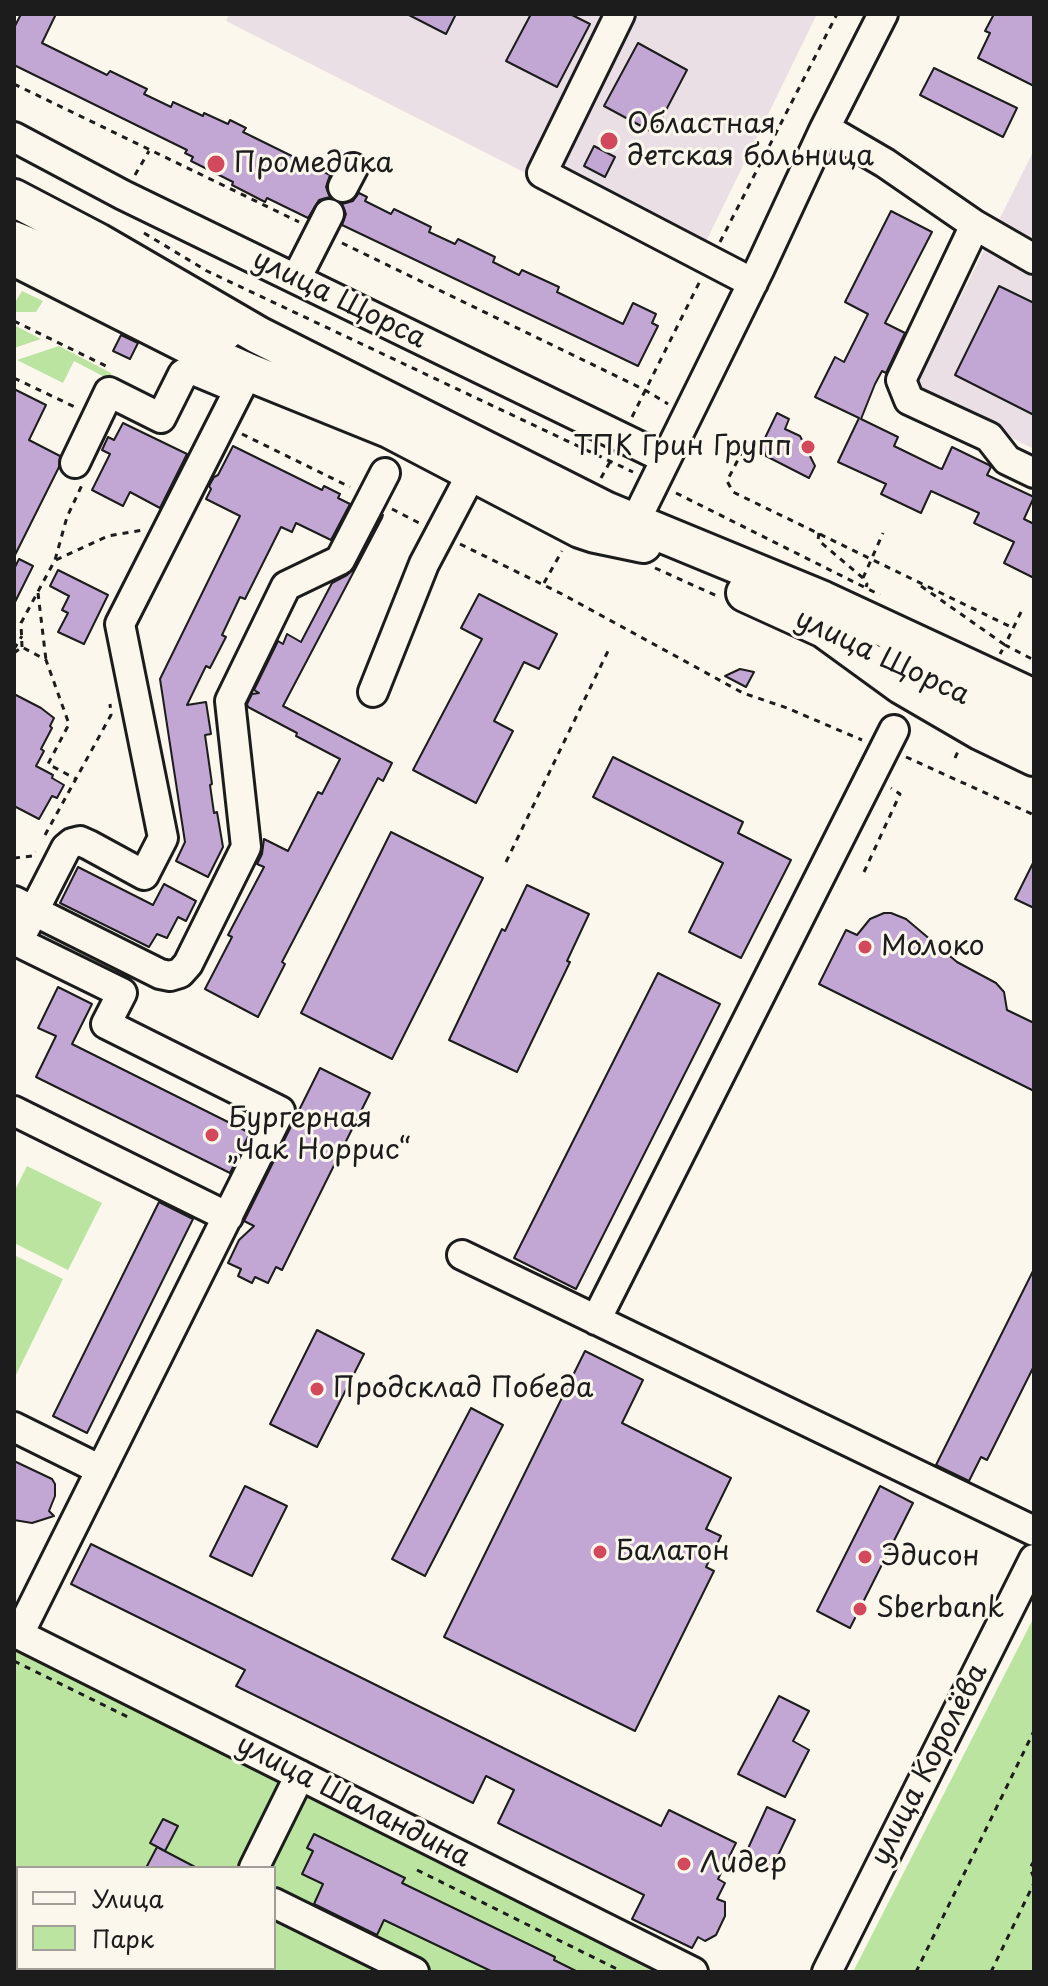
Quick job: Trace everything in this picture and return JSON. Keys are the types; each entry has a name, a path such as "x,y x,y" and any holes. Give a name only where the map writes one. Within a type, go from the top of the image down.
{"main road":[{"name":"улица Щорса","path":"14,198 98,242 258,335 632,515 824,629"},
{"name":"улица Щорса","path":"14,257 196,349 244,381 389,429 472,473 632,515"},
{"path":"632,515 1034,698"},
{"path":"824,629 901,685 980,731 1034,757"}],"street":[{"path":"620,14 542,173 710,261 756,277"},
{"path":"632,515 688,415 883,14"},
{"path":"825,128 885,163 975,225 1034,259"},
{"name":"улица Щорса","path":"14,137 123,195 296,279 616,450 632,515"},
{"path":"296,279 324,223"},
{"path":"975,225 901,380 909,400 989,437 1007,460 1034,473"},
{"path":"14,228 87,265 258,335"},
{"name":"улица Щорса","path":"14,236 87,265 283,363 389,429"},
{"path":"16,1643 280,1111 106,1024 122,993 16,946 24,906 72,843 80,841 89,845 144,875 163,838 120,624 244,381 191,369 183,374 161,418 109,392 95,417 80,470"},
{"path":"24,906 160,974 170,976 180,973 188,964 246,847 230,701 286,586 340,560 385,473"},
{"path":"373,692 424,564 472,473"},
{"name":"улица Щорса","path":"824,629 1034,731"},
{"name":"улица Щорса","path":"990,709 1034,725"},
{"path":"596,1320 889,740"},
{"path":"14,1111 228,1217"},
{"path":"462,1255 1034,1531"},
{"path":"14,1427 101,1470"},
{"name":"улица Королёва","path":"827,1972 1034,1559"},
{"name":"улица Шаландина","path":"16,1643 300,1775 693,1972"},
{"path":"255,1866 300,1775"},
{"path":"276,1904 414,1972"}],"path":[{"path":"632,515 616,450 682,314 837,14"},
{"path":"14,84 149,151 324,223 688,415"},
{"path":"123,195 149,151"},
{"path":"140,230 207,271 616,450"},
{"path":"14,321 119,373"},
{"path":"14,378 95,417"},
{"path":"222,424 543,585 743,693 889,740 916,761 1034,815"},
{"path":"616,450 632,515"},
{"path":"743,450 727,481 733,492 1013,628"},
{"path":"22,647 21,623 55,560 80,470"},
{"path":"543,585 632,515"},
{"path":"632,515 879,594"},
{"path":"55,560 108,536 170,526"},
{"path":"819,533 818,540 867,584"},
{"path":"863,578 883,533"},
{"path":"38,593 46,660 69,724 48,764 76,779"},
{"path":"1021,612 1005,645 1034,660"},
{"path":"14,651 22,636"},
{"path":"22,647 46,660"},
{"path":"14,651 22,647"},
{"path":"506,862 608,651"},
{"path":"14,858 33,856 111,715 110,700"},
{"path":"864,872 900,794 872,775"},
{"path":"16,1643 143,1724"},
{"path":"916,1972 1034,1731"},
{"path":"991,1972 1034,1880 1030,1868 1034,1861"},
{"path":"417,1870 623,1972"}],"shaded area":[{"name":"Областная детская больница","path":"229,14 817,14 697,260 226,21"},
{"path":"1034,150 1034,449 914,390"}],"green space":[{"path":"22,291 43,301 36,312 14,312 14,304"},
{"path":"14,325 41,339 14,348"},
{"path":"59,346 111,373 114,382 74,361 63,383 17,360"},
{"path":"27,1166 102,1203 68,1270 14,1243 14,1192"},
{"path":"14,1255 63,1279 14,1379"},
{"path":"1034,1617 1034,1972 853,1972"},
{"path":"14,1646 426,1853 654,1972 14,1972"}],"building":[{"path":"21,14 56,14 42,43 107,75 110,71 147,89 144,94 171,107 173,102 228,124 230,120 246,128 243,132 304,162 306,157 322,165 320,170 330,175 326,187 330,197 319,200 308,218 267,198 265,202 191,161 193,157 185,153 187,150 14,65 14,28"},
{"path":"407,14 456,14 446,34"},
{"path":"531,14 570,14 590,24 557,87 506,61"},
{"path":"994,14 1034,14 1034,86 978,58 990,33 985,31"},
{"path":"638,43 687,70 654,133 604,106"},
{"path":"934,68 1017,108 1003,137 920,95"},
{"path":"594,146 615,157 605,177 584,166"},
{"path":"359,193 367,197 365,201 391,214 394,209 431,227 429,232 455,244 458,239 495,257 493,262 519,275 522,270 559,287 557,292 623,324 633,303 656,314 652,323 658,326 638,366 342,225 346,214 342,204 353,201"},
{"path":"891,211 932,232 885,323 905,333 886,373 882,371 875,384 861,419 898,437 894,446 939,468 942,469 952,447 989,465 987,475 1034,497 1024,519 1034,524 1034,578 1004,563 1014,542 974,523 979,513 931,491 921,513 881,494 886,484 838,462 859,418 815,397 835,357 844,362 868,314 845,302"},
{"path":"999,286 1034,303 1034,415 955,375"},
{"path":"121,335 138,343 130,359 113,351"},
{"path":"14,389 46,405 29,440 60,456 59,467 14,557"},
{"path":"777,413 789,419 785,429 800,436 815,466 809,478 766,456 764,440"},
{"path":"123,423 187,454 160,508 130,492 123,506 92,490 110,454 102,450 108,437 114,440"},
{"path":"233,446 322,490 324,486 340,494 338,498 350,504 331,540 296,523 292,532 281,527 245,599 240,597 222,635 226,637 210,668 206,666 187,705 206,702 211,734 205,735 210,785 223,847 208,877 176,861 185,842 160,679 240,516 206,499 211,489 209,486"},
{"path":"383,515 283,706 392,763 383,781 378,778 282,962 285,964 258,1017 205,989 232,937 228,935 264,867 257,864 264,839 288,851 318,792 322,794 340,759 296,736 297,733 247,704 252,694 259,693 254,690 278,641 283,644 287,634 301,642 332,583 355,568"},
{"path":"19,559 33,566 14,604 14,569"},
{"path":"58,570 108,595 84,644 58,632 68,613 62,610 69,596 50,586"},
{"path":"479,594 557,634 539,669 524,662 494,721 513,731 476,803 413,770 482,639 461,628"},
{"path":"740,669 754,672 746,687 725,676"},
{"path":"14,694 54,718 36,766 64,785 57,798 52,796 39,819 14,806"},
{"path":"613,757 743,822 738,833 791,860 741,958 689,932 723,863 593,797"},
{"path":"391,832 483,878 392,1059 301,1013"},
{"path":"1034,861 1034,908 1015,899"},
{"path":"78,867 153,905 164,884 196,901 186,921 178,917 167,938 157,934 149,947 60,903"},
{"path":"527,885 589,914 567,961 570,962 517,1072 449,1040 502,929 505,931"},
{"path":"884,913 906,919 957,962 996,983 1004,992 1007,1010 1034,1023 1034,1091 819,984 846,930 857,935 870,919"},
{"path":"658,973 720,1004 576,1289 514,1258"},
{"path":"58,987 92,1004 72,1044 250,1133 230,1173 36,1077 56,1036 38,1028"},
{"path":"320,1068 370,1093 282,1270 276,1267 268,1283 255,1277 252,1283 238,1276 241,1269 228,1263 239,1240 254,1226 244,1221"},
{"path":"159,1202 193,1219 87,1433 53,1416"},
{"path":"1034,1269 1034,1366 987,1460 981,1457 969,1481 936,1465"},
{"name":"Продсклад Победа","path":"317,1330 364,1354 317,1447 270,1424"},
{"name":"Балатон","path":"585,1351 643,1380 622,1423 731,1478 706,1529 721,1536 706,1567 714,1571 635,1731 444,1637"},
{"path":"471,1408 503,1425 425,1576 392,1559"},
{"path":"14,1461 52,1479 55,1496 49,1511 54,1516 32,1523 14,1520"},
{"path":"245,1486 287,1506 252,1576 210,1556"},
{"name":"Эдисон","path":"880,1486 913,1503 850,1628 817,1611"},
{"path":"91,1544 661,1826 669,1810 736,1843 718,1879 725,1883 717,1899 725,1902 725,1916 716,1935 705,1941 698,1937 692,1948 632,1919 644,1895 498,1823 514,1790 486,1776 473,1803 236,1686 245,1670 71,1584"},
{"path":"779,1696 809,1711 793,1741 809,1750 785,1797 738,1774"},
{"path":"767,1807 795,1820 772,1868 745,1855"},
{"path":"163,1819 178,1826 165,1851 150,1843"},
{"path":"314,1834 405,1878 402,1883 555,1957 554,1960 578,1972 493,1972 384,1920 377,1935 314,1904 323,1884 302,1874 313,1851 307,1848"},
{"path":"157,1847 193,1866 147,1866"}],"place":[{"name":"Областная детская больница","path":"609,141"},
{"name":"Промедика","path":"216,164"},
{"name":"ТПК Грин Групп","path":"808,447"},
{"name":"Молоко","path":"865,947"},
{"name":"Бургерная „Чак Норрис“","path":"212,1135"},
{"name":"Продсклад Победа","path":"317,1389"},
{"name":"Балатон","path":"600,1552"},
{"name":"Эдисон","path":"865,1557"},
{"name":"Sberbank","path":"860,1609"},
{"name":"Лидер","path":"684,1864"}]}
